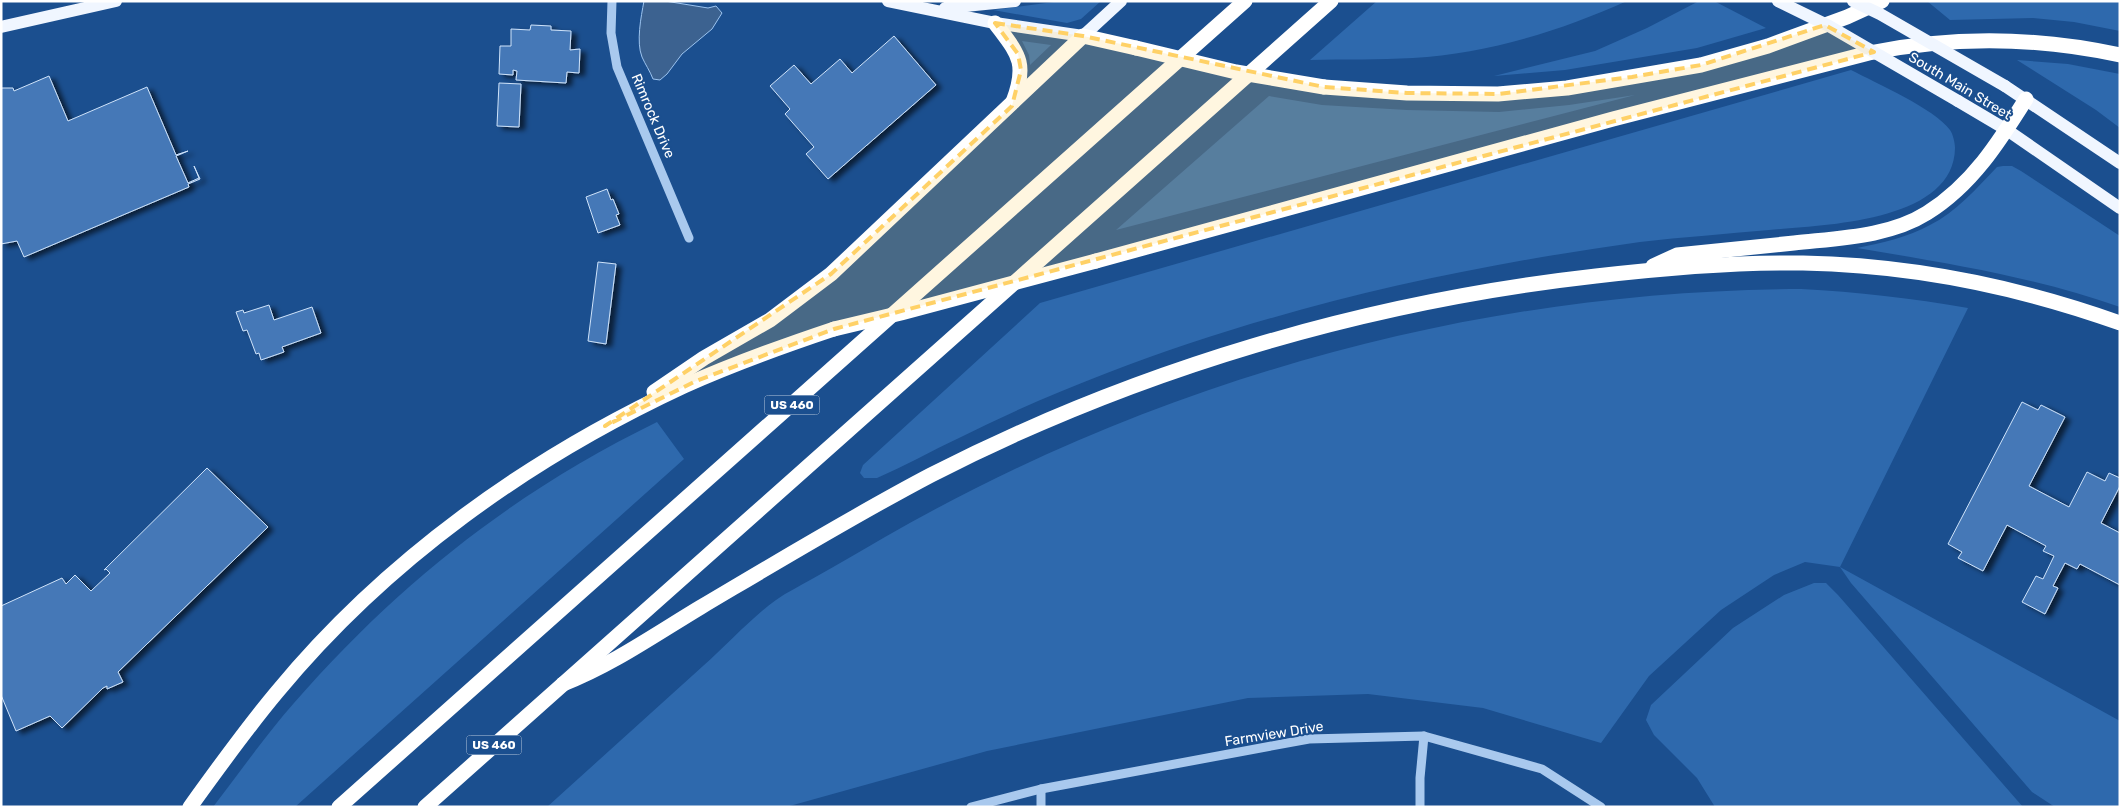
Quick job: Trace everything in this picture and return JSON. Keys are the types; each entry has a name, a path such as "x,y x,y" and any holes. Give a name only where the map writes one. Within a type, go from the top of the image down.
{"highway":[{"name":"US 460","path":"339,807 1245,1"},
{"name":"US 460","path":"425,807 1331,1"},
{"path":"605,426 704,358 770,320 832,274 1012,106 1083,36 1217,68 1324,87 1407,93 1498,94 1567,88 1701,65 1768,46 1847,17 1882,1"},
{"path":"995,23 1018,54 1021,70 1020,82 1012,106"},
{"path":"190,807 277,691 334,630 400,567 492,495 535,467 605,426 696,381 736,364 834,329 901,313 1613,119 1869,53 1898,47 1943,43 2013,41 2070,45 2120,55"},
{"path":"1645,270 1677,255 1856,236 1900,225 1925,214 1952,195 1976,172 2007,130 2026,99"},
{"path":"563,684 592,672 744,581 902,490 971,456 1120,392 1246,348 1367,315 1522,285 1645,270 1805,263 1859,266 1930,275 2011,291 2059,303 2120,323"}],"main road":[{"path":"1,27 116,1"},
{"path":"888,1 995,23 1083,36 1121,1"},
{"path":"931,10 1015,1"},
{"name":"South Main Street","path":"1778,1 1829,26 2007,130 2120,208"},
{"name":"South Main Street","path":"1854,1 2005,86 2120,163"}],"street":[{"name":"Rimrock Drive","path":"612,1 611,33 617,67 689,238"},
{"name":"Farmview Drive","path":"971,807 1042,789 1309,739 1424,736 1542,769 1601,807"},
{"path":"1420,807 1421,761 1424,736"},
{"path":"1041,807 1042,789"}],"highlighted area":[{"path":"995,23 1083,36 1324,87 1407,93 1498,94 1632,77 1701,65 1825,25 1874,52 834,329 696,381 605,426 831,274 1012,106 1021,70 1018,54"}],"shaded area":[{"path":"644,1 665,1 708,8 716,6 722,13 712,29 682,54 660,80 653,79 640,51 640,29"},
{"path":"1061,1 1101,1 1081,19 1067,23 993,10"},
{"path":"1377,1 1627,1 1549,31 1468,52 1413,58 1310,60"},
{"path":"1699,1 1714,1 1766,28 1697,48 1565,70 1494,76 1595,51 1647,28"},
{"path":"1927,1 2120,1 2120,31 2074,22 2033,18 1950,20"},
{"path":"1022,41 1051,45 1030,65 1029,55"},
{"path":"2017,60 2068,64 2120,74 2120,128 2096,110"},
{"path":"1851,70 1919,105 1942,122 1952,134 1955,148 1949,173 1933,192 1909,206 1850,222 1656,240 1572,252 1437,277 1303,309 1172,349 1088,380 977,429 877,478 864,478 860,473 863,465 1040,303"},
{"path":"1635,95 1116,230 1269,96 1322,105 1407,110 1499,112 1569,105"},
{"path":"2012,166 2021,171 2120,236 2120,307 2088,296 2023,279 1957,265 1857,248 1904,236 1940,220 1974,191 1997,167"},
{"path":"1801,289 1884,296 1968,308 1840,567 1805,562 1774,575 1721,610 1649,676 1601,743 1483,708 1368,694 1248,698 987,751 786,807 547,807 757,615 780,597 885,537 991,481 1100,431 1212,389 1327,354 1444,326 1562,306 1681,293"},
{"path":"657,422 684,459 295,807 213,807 294,703 375,618 417,580 507,510 605,449"},
{"path":"1840,567 2120,721 2120,807 2055,807 2032,792 1851,583"},
{"path":"1814,583 1826,583 1838,595 2023,807 1715,807 1697,778 1654,735 1646,720 1651,705 1733,628 1784,595"}],"building":[{"path":"531,25 551,26 551,30 571,31 570,50 580,49 579,73 567,72 566,83 516,80 517,71 513,70 513,75 499,74 500,46 511,46 511,29 530,30"},
{"path":"894,36 936,85 828,179 806,154 814,147 785,114 790,109 770,86 794,65 811,84 840,59 852,73"},
{"path":"49,76 68,121 147,87 176,155 188,151 176,156 188,183 199,178 194,166 200,179 188,184 189,187 24,257 17,241 1,244 1,88 13,88 14,91"},
{"path":"499,83 521,84 519,127 497,126"},
{"path":"607,189 619,214 616,215 620,225 598,233 586,197"},
{"path":"598,262 616,264 606,344 588,341"},
{"path":"269,305 274,320 312,307 321,333 282,347 284,352 261,360 259,353 256,354 247,330 243,331 236,312 243,310 244,313"},
{"path":"2022,402 2038,410 2041,405 2065,417 2029,486 2069,507 2087,472 2105,481 2109,473 2120,478 2120,486 2101,523 2120,533 2120,585 2080,564 2077,569 2065,563 2053,586 2058,588 2045,614 2022,602 2036,576 2043,579 2054,556 2043,551 2046,546 2007,525 1983,571 1958,558 1962,552 1948,544"},
{"path":"207,468 268,527 118,672 123,682 107,689 107,686 103,688 62,728 50,716 16,731 1,695 1,606 62,578 66,584 75,575 91,591 110,573 106,569 104,570"}]}
